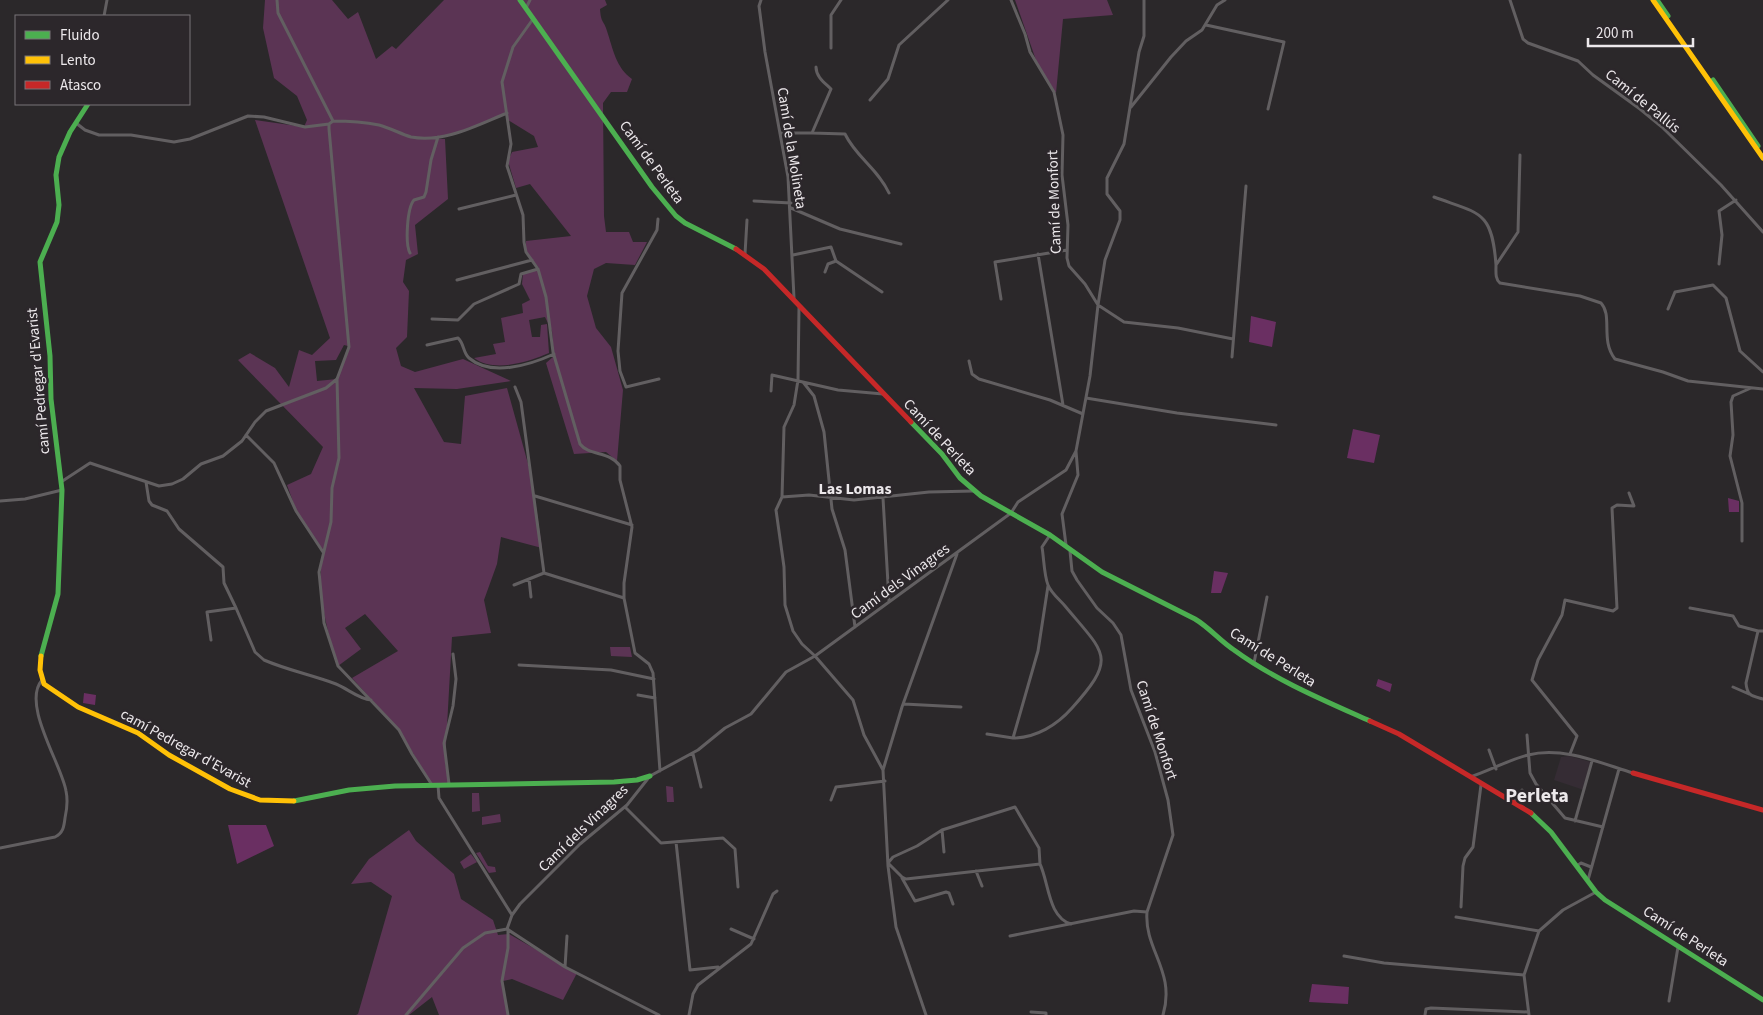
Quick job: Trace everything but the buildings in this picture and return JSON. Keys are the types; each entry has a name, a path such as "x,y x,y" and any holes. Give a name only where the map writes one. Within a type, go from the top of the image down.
{"street":[{"path":"104,15 107,0"},
{"path":"277,0 278,14 333,121"},
{"name":"Camí de Perleta","path":"520,0 652,187 676,216 696,231 745,254 764,269 974,491 1050,535 1068,550 1102,572 1208,626 1233,650 1309,695 1399,734 1481,785 1514,802 1540,820 1578,865 1596,892 1612,905 1642,922 1678,947 1763,1000"},
{"path":"526,8 530,0"},
{"name":"Camí de la Molineta","path":"759,0 791,203 794,302"},
{"path":"831,48 831,15 842,0"},
{"path":"870,100 888,78 899,45 948,0"},
{"name":"Camí de Monfort","path":"1011,0 1030,52 1054,92 1062,135 1062,175 1068,225 1066,250 1069,266 1085,284 1098,305 1086,398 1076,451 1078,475 1062,514 1072,571 1097,608 1113,622 1121,635 1131,690 1155,752 1168,800 1173,836 1147,912 1146,928 1166,983 1167,996 1163,1015"},
{"path":"1144,0 1144,36 1139,52 1124,144 1107,178 1107,194 1120,211 1120,220 1105,260 1098,305 1124,322 1178,328 1233,339"},
{"path":"1130,108 1170,57 1206,25 1217,5 1225,0"},
{"name":"Camí de Pallús","path":"1510,0 1524,39 1528,43 1578,61 1662,127 1736,200 1763,232"},
{"path":"1655,0 1763,153"},
{"path":"1655,0 1763,158"},
{"path":"533,19 513,47 502,82 511,144 507,166 523,216 524,242 538,269 546,297 554,354 580,444 587,450 604,453 620,466 620,480 632,524 624,584 624,598 635,653 652,668 660,771"},
{"path":"1206,25 1284,42 1268,109"},
{"path":"812,133 831,89 816,72 816,67"},
{"name":"camí Pedregar d'Evarist","path":"87,105 70,132 56,167 58,205 56,222 40,262 50,356 51,405 62,490 58,594 52,622 42,649 40,670 42,680 51,691 78,707 125,726 185,764 245,796 271,801 298,801 359,789 449,784 614,782 634,781 650,776"},
{"path":"76,123 85,130 99,135 131,135 174,142 190,139 248,116 264,116 304,127 329,124 333,121 379,125 410,136 438,137 453,134 507,113"},
{"path":"329,124 349,346 337,379 339,458 332,488 331,522 319,572 324,623 338,666 399,730 412,754 435,785 440,798 512,915"},
{"path":"780,133 846,134 853,148 882,178 889,193"},
{"path":"410,253 407,246 409,210 414,200 424,197 426,192 438,137"},
{"path":"1496,266 1518,232 1520,156"},
{"path":"1232,357 1246,186"},
{"path":"459,209 516,195"},
{"path":"1434,197 1467,208 1483,218 1493,236 1497,277 1500,283 1580,296 1601,303 1606,311 1607,346 1616,359 1688,381 1726,383 1763,389"},
{"path":"1719,264 1722,235 1718,216 1720,211 1736,200"},
{"path":"754,201 791,203"},
{"path":"791,208 840,229 901,244"},
{"path":"658,219 657,230 622,292 618,351 620,371 626,387 659,379"},
{"path":"745,254 747,220"},
{"path":"793,255 831,247 836,261 882,292"},
{"path":"1001,299 995,262 1066,250"},
{"path":"1038,254 1063,405"},
{"path":"457,280 532,260"},
{"path":"825,272 828,264 836,261"},
{"path":"432,319 458,320 474,304 519,284 522,274 538,269"},
{"path":"1668,309 1675,292 1713,285 1726,298 1740,351 1763,372"},
{"path":"799,308 798,380 794,405 784,427 782,497 778,502 776,519 784,567 785,605 793,631 802,644 815,656 853,700 864,735 883,770 888,864 896,927 926,1015"},
{"path":"427,345 458,338 462,341 467,356 480,366 489,367 534,364 554,354"},
{"path":"969,360 972,374 980,378 1063,405 1083,415"},
{"path":"771,390 772,375 838,390 883,394"},
{"path":"61,482 90,463 160,486 178,482 201,464 223,456 246,435 266,411 326,388 337,379"},
{"path":"803,382 814,396 824,432 831,498 845,550 854,627"},
{"path":"515,387 521,402 544,573"},
{"path":"1742,541 1742,503 1730,456 1733,435 1731,402 1733,396 1754,388"},
{"path":"1086,398 1176,413 1276,425"},
{"path":"246,435 274,463 296,512 323,553"},
{"name":"Camí dels Vinagres","path":"508,1015 502,981 508,948 507,929 512,915 520,904 580,844 625,807 650,776 693,754 724,728 751,714 786,672 815,656 1011,513 1018,502 1066,470 1076,451"},
{"path":"146,482 149,501 152,505 167,511 180,529 223,567 224,582 255,652 264,660 334,683 351,690 363,699 372,700"},
{"path":"0,501 25,499 62,490"},
{"path":"782,497 809,495 854,500 929,492 974,491"},
{"path":"1570,754 1577,736 1532,680 1542,652 1562,615 1565,600 1613,611 1617,608 1612,508 1617,504 1634,506 1629,493"},
{"path":"535,496 632,524"},
{"path":"883,498 889,602"},
{"path":"1013,738 1038,651 1048,586 1042,547 1050,535"},
{"path":"883,770 904,704 958,553"},
{"path":"514,585 544,573 624,598"},
{"path":"529,579 531,597"},
{"path":"987,734 1023,738 1038,733 1062,719 1092,686 1099,674 1101,659 1098,646 1048,586"},
{"path":"1254,663 1266,597"},
{"path":"211,640 207,612 236,608"},
{"path":"1690,608 1733,616 1736,618 1736,624 1739,626 1758,632 1763,631"},
{"path":"1749,695 1746,684 1758,632"},
{"path":"449,784 444,742 453,706 456,679 453,654"},
{"path":"518,665 611,670 654,679"},
{"path":"0,848 55,837 60,835 64,827 66,790 42,731 36,694 38,684 42,680"},
{"path":"1733,687 1763,699"},
{"path":"638,695 655,698"},
{"path":"904,704 961,707"},
{"path":"1528,735 1530,773 1536,784 1565,818 1603,827"},
{"path":"1489,750 1496,769"},
{"path":"693,754 701,787"},
{"path":"1470,777 1496,769 1528,755 1570,754 1763,810"},
{"path":"1575,821 1592,761"},
{"path":"1588,880 1619,769"},
{"path":"831,800 836,787 885,780"},
{"path":"1461,907 1463,866 1465,858 1473,847 1481,785"},
{"path":"1514,802 1522,790"},
{"path":"625,807 661,844 723,838 734,849 738,887"},
{"path":"888,864 893,857 917,846 942,830 1015,807 1039,848 1040,864 1049,895 1059,917 1071,924"},
{"path":"942,830 944,852"},
{"path":"676,842 690,970 718,967"},
{"path":"888,864 902,877 915,901 946,892 949,893 953,904"},
{"path":"902,877 906,879 1040,864"},
{"path":"1578,865 1591,867"},
{"path":"976,870 982,886"},
{"path":"689,1015 695,989 718,967 746,948 754,939 773,894 777,891"},
{"path":"1425,1015 1426,1009 1431,1008 1528,1014 1524,975 1539,931 1563,910 1596,892"},
{"path":"1010,936 1134,911 1147,912"},
{"path":"1456,917 1539,931"},
{"path":"406,1015 463,948 486,933 507,929 565,967 660,1015"},
{"path":"731,929 754,939"},
{"path":"565,967 567,936"},
{"path":"1670,1001 1678,947"},
{"path":"1344,956 1384,963 1524,975"},
{"path":"1031,1012 1046,1013 1046,1015"}],"shaded area":[{"path":"265,0 332,0 348,19 358,12 376,59 392,46 396,49 444,0 605,0 607,5 600,9 602,20 619,64 632,79 627,92 611,92 603,103 604,216 606,232 629,232 633,242 647,242 635,265 606,263 594,269 587,296 596,328 611,347 623,390 617,461 606,452 574,454 546,363 554,356 552,331 545,317 529,320 532,337 540,337 541,325 547,324 549,353 531,360 501,365 491,365 474,358 496,354 493,344 505,342 501,318 523,313 522,304 530,300 522,284 523,273 539,268 526,252 526,241 571,236 530,184 516,188 508,161 512,152 538,147 534,136 508,120 507,113 453,135 431,138 445,139 448,199 415,225 418,254 406,260 403,282 409,291 407,337 396,348 401,366 415,372 463,359 511,381 457,389 414,388 444,442 461,444 465,396 507,388 532,478 542,548 501,537 497,564 484,600 491,633 452,637 445,762 449,784 431,783 399,730 352,678 398,651 365,614 345,628 361,649 338,666 323,609 321,565 323,550 299,518 287,485 311,474 323,447 238,360 250,353 275,368 289,387 299,350 312,355 330,338 255,120 304,127 307,120 297,96 274,78 263,28","holes":["344,345 348,346 337,379 317,381 315,361 336,360"]},
{"path":"1015,0 1107,0 1113,15 1063,19 1056,93 1037,63"},
{"path":"1251,316 1276,322 1272,347 1249,342"},
{"path":"1353,429 1380,435 1374,463 1347,458"},
{"path":"1728,498 1739,501 1739,512 1729,512"},
{"path":"1214,571 1228,573 1221,593 1211,593"},
{"path":"610,647 630,647 632,657 611,656"},
{"path":"1378,679 1392,684 1390,692 1376,686"},
{"path":"84,693 96,695 95,705 83,703"},
{"path":"1569,756 1591,762 1584,790 1554,780 1561,757"},
{"path":"666,786 673,787 674,802 667,802"},
{"path":"472,793 479,793 480,811 472,812"},
{"path":"500,814 501,822 482,825 482,817"},
{"path":"228,825 266,825 274,846 237,864"},
{"path":"409,830 416,841 454,874 461,899 493,920 498,935 509,934 577,973 563,1000 512,979 503,981 508,1015 439,1015 432,997 409,1015 356,1015 358,1014 392,896 371,882 351,884 369,859"},
{"path":"480,852 488,866 495,867 496,872 489,873 476,853"},
{"path":"471,854 477,862 464,869 460,862"},
{"path":"1312,984 1349,987 1348,1004 1309,1002"}],"traffic: fast":[{"path":"520,0 652,187 676,216 685,223 736,249"},
{"path":"1657,0 1668,16"},
{"path":"1713,80 1758,146"},
{"path":"41,656 58,594 62,490 51,399 50,356 40,262 57,222 59,205 56,175 59,157 70,132 87,105"},
{"path":"911,422 942,454 960,478 981,496 1050,535 1102,572 1195,619 1229,646 1266,671 1370,721"},
{"path":"294,801 349,790 395,786 614,782 637,780 650,776"},
{"path":"1531,813 1551,832 1596,892 1605,900 1763,1000"}],"traffic: slow":[{"path":"1653,0 1763,158"},
{"path":"41,656 40,670 44,684 78,707 138,733 169,755 230,789 260,800 294,801"}],"traffic: jam":[{"path":"736,249 764,269 911,422"},
{"path":"1370,721 1399,734 1531,813"},
{"path":"1633,773 1763,810"}],"district":[{"name":"Las Lomas","path":"855,488"},
{"name":"Perleta","path":"1537,795"}]}
